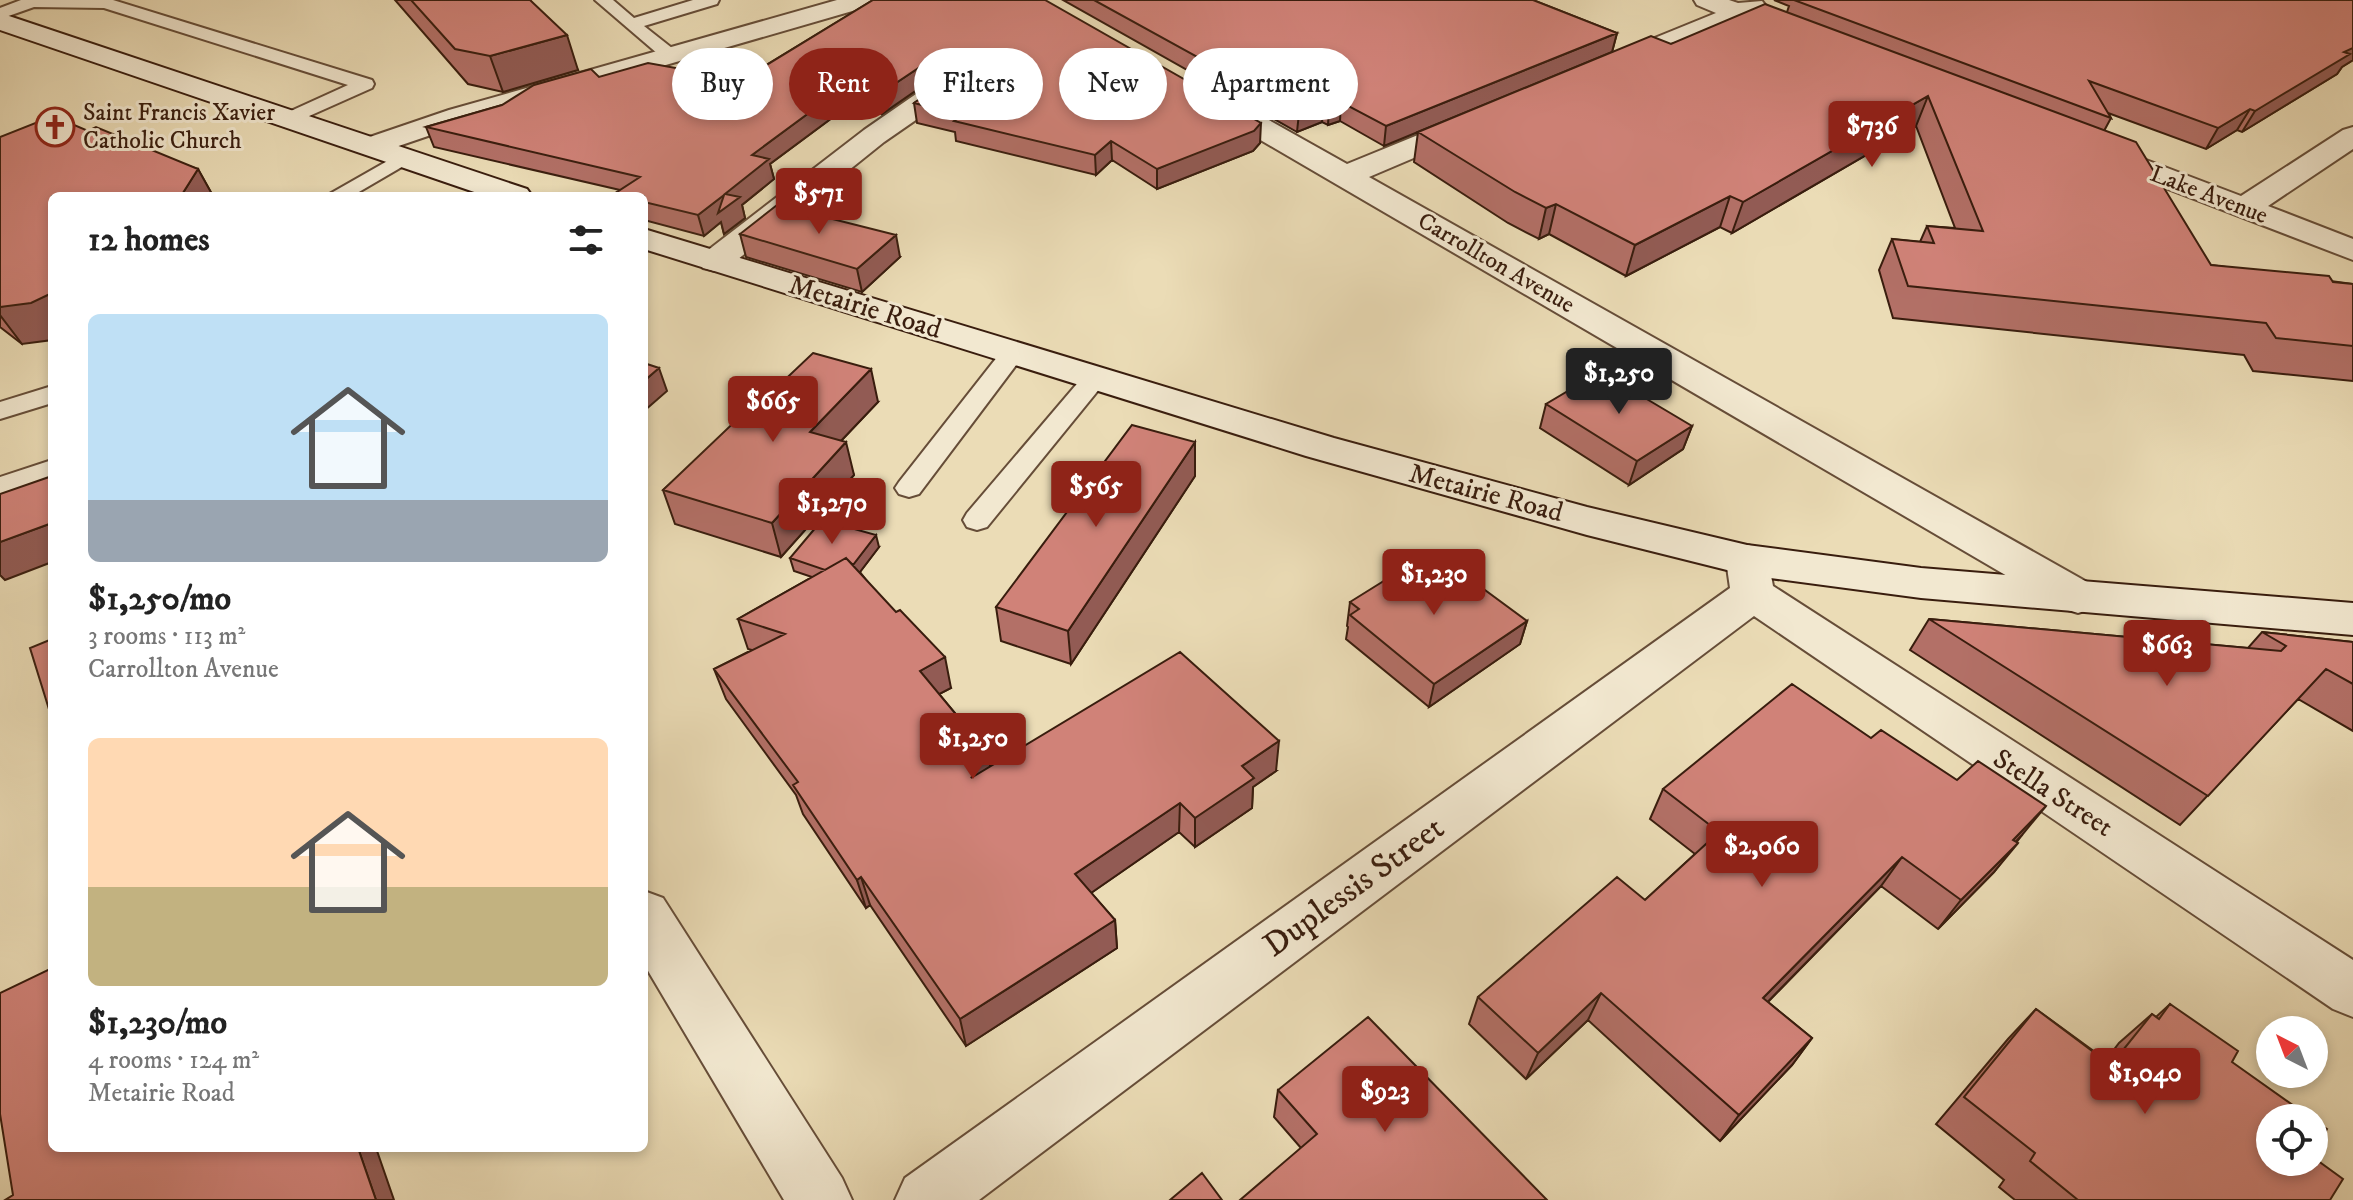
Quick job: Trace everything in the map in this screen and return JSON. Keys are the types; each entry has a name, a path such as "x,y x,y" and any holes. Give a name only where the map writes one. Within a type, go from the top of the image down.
{"street":[{"path":"371,146 459,116 864,0"},
{"path":"1706,0 1827,47"},
{"path":"1593,73 1767,0"},
{"path":"0,21 505,192"},
{"path":"715,261 914,108"},
{"path":"1345,176 1491,116"},
{"name":"Carrollton Avenue","path":"1248,120 2078,597"},
{"path":"2244,208 2353,136"},
{"name":"Lake Avenue","path":"2080,145 2353,250"},
{"name":"Metairie Road","path":"648,240 1335,452 1587,521 1750,577 1921,583 2353,619"},
{"path":"0,491 48,474"},
{"name":"Stella Street","path":"1750,577 2353,991"},
{"name":"Duplessis Street","path":"927,1200 1750,577"},
{"path":"648,921 820,1200"}],"lane":[{"path":"603,0 671,56"},
{"path":"631,24 711,0"},
{"path":"0,14 36,1 105,3 365,84 289,119"},
{"path":"344,192 405,157"},
{"path":"909,488 1014,352"},
{"path":"977,520 1096,377"},
{"path":"0,411 48,395"}],"building":[{"path":"411,0 530,0 567,35 490,56 455,49"},
{"path":"873,0 1045,0 1129,48 1059,48 1059,120 1167,120 1167,69 1183,79 1183,120 1256,120 1261,123 1254,131 1157,169 1111,141 1095,155 954,121 1043,120 1043,48 914,48 914,71 898,82 898,48 794,48"},
{"path":"1094,0 1533,0 1617,33 1386,126 1358,111 1358,48 1183,49"},
{"path":"1794,0 2353,0 2353,48 2344,52 2350,54 2255,111 2250,109 2218,128 2089,81 2111,118"},
{"path":"1765,4 2136,142 2211,265 2329,276 2333,282 2353,284 2353,346 2276,338 2266,323 1908,286 1892,239 1934,243 1927,226 1983,231 1928,96 1743,202 1730,196 1635,245 1556,204 1546,208 1515,192 1418,132 1651,36 1671,44"},
{"path":"789,51 789,120 799,120 752,155 769,159 725,194 740,197 718,213 724,195 698,215 648,203 648,192 617,192 640,177 426,127 502,105 534,85 591,69 599,77 648,63 672,67 672,120 773,120 773,61"},
{"path":"53,116 88,131 96,127 198,169 184,192 48,192 48,295 31,303 0,307 0,137"},
{"path":"777,205 896,235 857,269 740,234"},
{"path":"813,353 871,369 810,432 846,442 772,523 663,490 747,410 752,411"},
{"path":"648,364 659,368 648,378"},
{"path":"1603,373 1692,426 1637,461 1546,404"},
{"path":"1132,425 1195,442 1068,631 996,607"},
{"path":"48,477 48,524 0,542 0,494"},
{"path":"822,520 876,535 853,565 846,558 825,570 790,558"},
{"path":"1432,551 1527,621 1434,684 1350,615 1359,609 1350,602"},
{"path":"846,558 896,612 900,610 945,657 920,671 988,753 971,778 1180,652 1279,741 1242,766 1254,778 1195,818 1180,803 1075,874 1115,920 960,1019 861,877 857,880 793,785 798,782 714,669 785,634 738,619"},
{"path":"1929,619 2281,651 2286,646 2262,632 2353,642 2353,684 2326,669 2208,796"},
{"path":"48,641 48,706 30,648"},
{"path":"1792,684 1871,738 1881,730 1957,780 1978,761 2046,806 2013,840 2018,843 1961,900 1902,857 1763,998 1812,1038 1739,1115 1601,993 1538,1053 1478,997 1617,877 1645,900 1719,832 1663,789"},
{"path":"48,970 48,1152 359,1152 376,1200 5,1200 13,1195 0,1114 0,993"},
{"path":"2170,1004 2238,1051 2232,1062 2256,1079 2256,1088 2269,1088 2291,1104 2256,1104 2256,1176 2328,1176 2328,1168 2343,1179 2330,1200 2078,1200 2030,1161 2035,1153 1964,1097 2036,1009 2111,1065 2152,1014 2159,1019"},
{"path":"1368,1017 1547,1200 1240,1200 1317,1134 1278,1090"},
{"path":"1202,1173 1222,1200 1170,1200"}],"place":[{"name":"Saint Francis Xavier Catholic Church","path":"55,127"}]}
